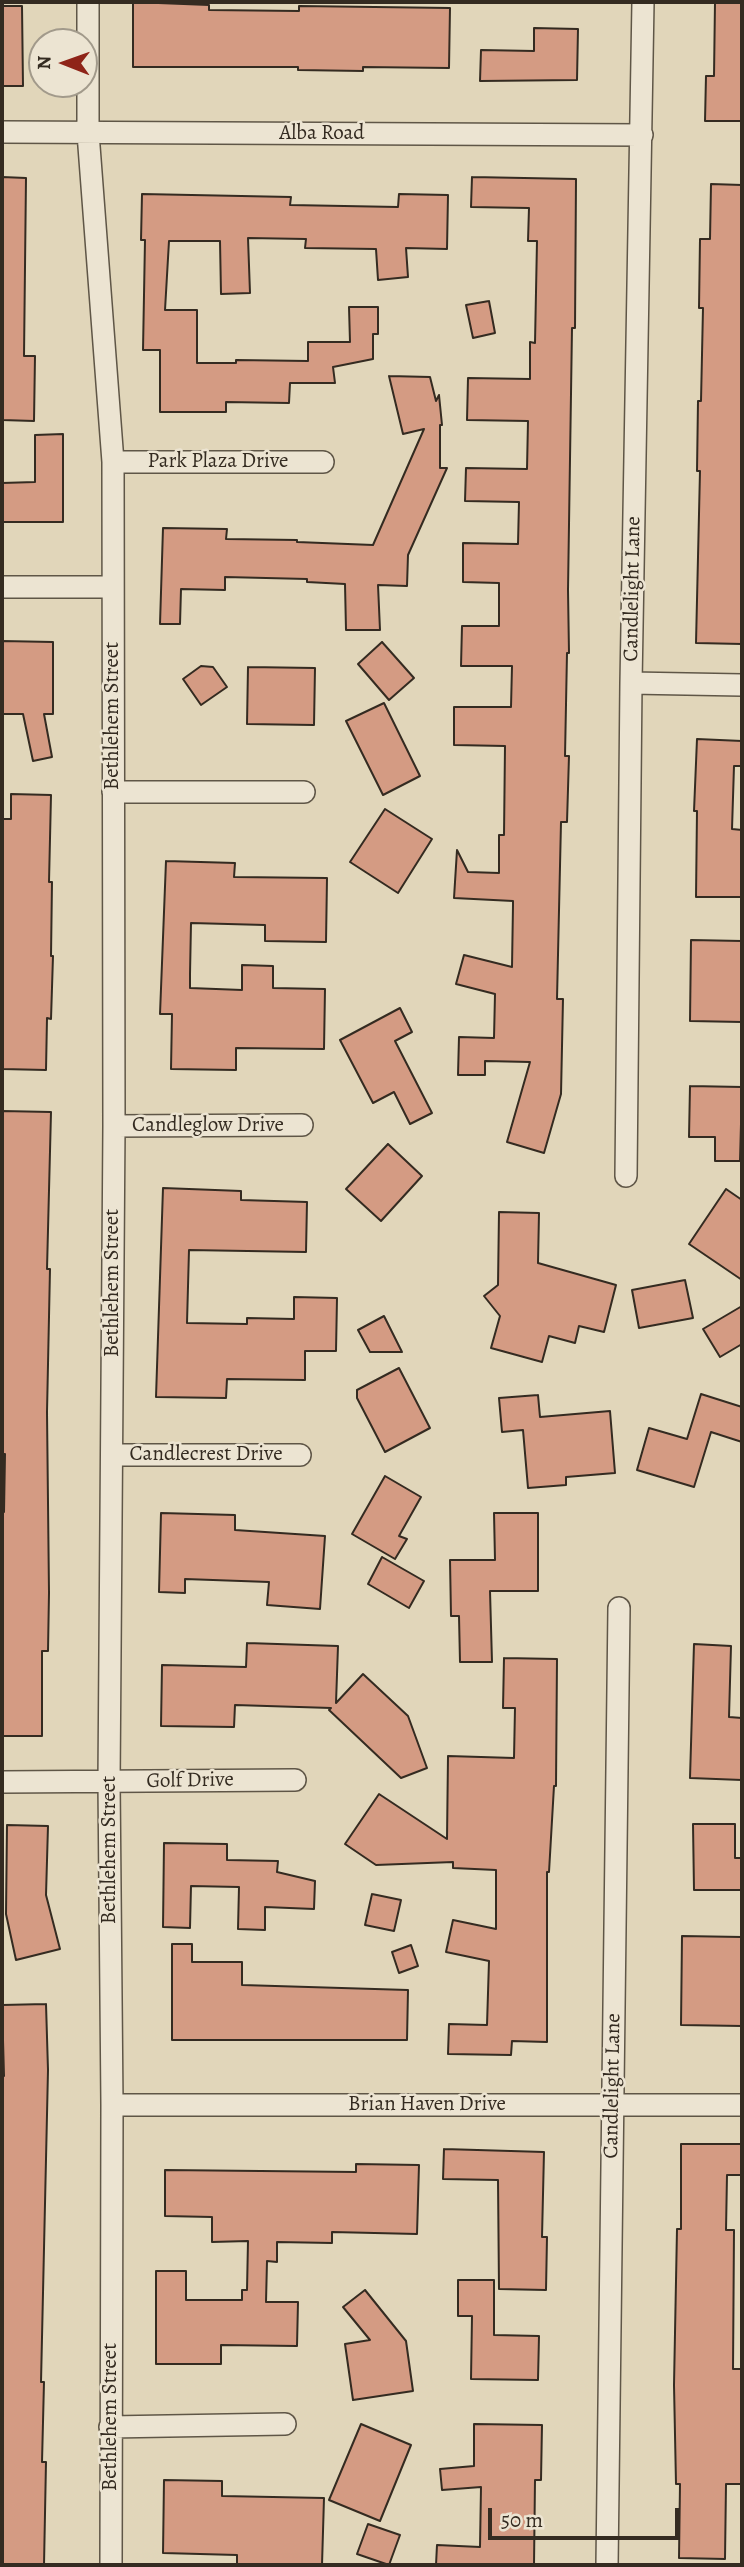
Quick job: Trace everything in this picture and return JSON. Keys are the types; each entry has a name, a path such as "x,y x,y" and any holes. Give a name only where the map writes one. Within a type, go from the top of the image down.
{"street":[{"name":"Bethlehem Street","path":"88,2 88,133 113,462 114,1126 109,1782 113,2105 111,2565"},
{"name":"Candlelight Lane","path":"626,1177 631,683 643,2"},
{"name":"Alba Road","path":"2,132 642,135"},
{"name":"Park Plaza Drive","path":"113,462 323,462"},
{"path":"2,587 112,587"},
{"path":"631,683 742,685"},
{"path":"113,792 304,792"},
{"name":"Candleglow Drive","path":"114,1126 302,1125"},
{"name":"Candlecrest Drive","path":"112,1455 300,1455"},
{"name":"Candlelight Lane","path":"607,2565 619,1608"},
{"name":"Golf Drive","path":"2,1782 295,1780"},
{"name":"Brian Haven Drive","path":"113,2105 742,2105"},
{"path":"110,2427 285,2424"}],"building":[{"path":"133,2 209,5 209,10 299,11 299,6 450,8 449,68 363,67 363,71 298,70 298,67 133,67"},
{"path":"715,2 742,2 742,121 705,121 706,76 714,76"},
{"path":"2,6 22,6 23,86 2,86"},
{"path":"534,28 578,29 577,80 480,81 481,50 534,51"},
{"path":"2,177 26,178 24,356 35,356 34,421 2,420"},
{"path":"472,177 576,179 565,756 569,756 567,822 561,822 557,999 563,999 561,1094 544,1153 507,1142 530,1062 485,1061 485,1075 458,1075 459,1037 494,1038 495,994 456,984 464,955 512,967 513,905 513,901 454,898 457,850 468,872 499,873 499,835 504,835 505,746 454,745 454,707 511,707 512,666 461,666 462,626 499,626 499,583 463,582 463,543 518,544 519,502 465,501 466,468 527,469 528,421 467,420 468,378 530,379 530,342 535,343 537,241 528,241 529,208 471,207"},
{"path":"711,184 742,185 742,644 696,643 700,471 697,471 698,401 701,401 703,308 699,308 700,239 710,239"},
{"path":"142,194 291,197 290,205 398,207 399,194 448,195 447,249 406,248 408,277 378,280 376,249 305,248 306,239 248,238 250,293 221,294 220,241 169,241 165,310 197,310 197,363 236,363 236,360 308,361 308,342 350,342 349,307 378,307 378,334 373,334 373,359 333,367 335,383 290,383 289,403 226,402 226,412 160,412 160,350 143,350 145,240 141,240"},
{"path":"489,301 495,333 473,338 466,305"},
{"path":"389,376 430,377 436,401 439,395 442,425 440,468 447,468 408,555 407,586 378,585 380,630 346,630 345,584 307,582 307,579 225,577 225,590 181,589 180,624 160,624 163,528 227,529 226,539 373,545 424,429 403,434"},
{"path":"63,434 63,522 2,522 2,483 35,482 35,435"},
{"path":"2,641 53,642 53,714 44,714 52,757 33,761 23,714 2,714"},
{"path":"382,642 414,678 389,700 358,664"},
{"path":"201,666 213,667 227,687 201,705 183,679"},
{"path":"248,667 315,668 314,725 247,724"},
{"path":"384,703 420,776 383,795 346,721"},
{"path":"697,739 742,741 742,766 734,766 732,829 742,830 742,897 696,897 697,811 694,811"},
{"path":"11,794 51,795 49,882 52,882 53,956 51,1019 47,1018 46,1070 2,1069 2,819 11,819"},
{"path":"385,809 432,839 398,893 350,862"},
{"path":"166,861 235,863 234,877 327,878 326,942 265,941 265,925 191,923 190,974 190,988 242,990 242,965 273,966 273,988 325,989 324,1049 236,1048 236,1070 171,1069 172,1014 160,1014"},
{"path":"691,940 742,941 742,1022 690,1021"},
{"path":"400,1008 412,1032 395,1041 432,1113 410,1124 394,1092 373,1103 340,1040"},
{"path":"690,1086 742,1087 740,1161 715,1161 715,1137 689,1137"},
{"path":"2,1111 51,1112 47,1269 50,1269 47,1412 49,1593 48,1651 42,1651 42,1736 2,1736 2,1512 5,1454 2,1454"},
{"path":"388,1144 422,1176 381,1221 346,1189"},
{"path":"163,1188 241,1191 241,1200 307,1202 306,1252 189,1250 187,1323 247,1324 247,1318 294,1319 294,1297 337,1298 336,1351 305,1351 305,1380 227,1379 226,1398 156,1397"},
{"path":"726,1189 742,1200 742,1280 689,1244"},
{"path":"499,1212 539,1213 538,1263 616,1285 604,1332 579,1326 575,1343 549,1336 542,1362 491,1348 500,1316 484,1296 498,1285"},
{"path":"685,1280 693,1318 639,1328 632,1290"},
{"path":"742,1306 742,1344 720,1357 703,1329"},
{"path":"384,1316 402,1352 370,1352 358,1330"},
{"path":"399,1368 430,1428 385,1452 357,1398 357,1390"},
{"path":"701,1394 742,1407 742,1442 711,1432 694,1487 637,1470 649,1428 687,1439"},
{"path":"538,1395 540,1417 610,1411 615,1473 566,1477 566,1485 528,1488 523,1430 502,1432 499,1398"},
{"path":"385,1476 421,1497 399,1536 407,1539 395,1559 352,1534"},
{"path":"161,1513 235,1515 235,1530 325,1536 320,1609 267,1605 269,1582 185,1579 185,1593 159,1592"},
{"path":"494,1513 538,1513 538,1591 490,1591 492,1662 460,1662 459,1616 451,1616 450,1560 495,1560"},
{"path":"382,1557 424,1581 409,1608 368,1584"},
{"path":"247,1643 338,1646 336,1703 363,1674 408,1716 427,1768 401,1778 329,1710 331,1708 235,1705 234,1727 161,1726 162,1665 246,1667"},
{"path":"694,1644 731,1646 729,1717 742,1718 742,1780 690,1778"},
{"path":"504,1658 557,1659 556,1786 547,1872 547,2042 512,2041 511,2055 448,2054 449,2024 487,2025 489,1961 446,1952 453,1920 496,1929 496,1870 453,1868 453,1862 376,1865 345,1844 379,1794 447,1839 448,1756 514,1758 515,1708 503,1708"},
{"path":"693,1824 735,1824 735,1858 742,1858 742,1890 694,1890"},
{"path":"7,1825 48,1826 46,1895 60,1949 16,1960 6,1914"},
{"path":"164,1843 227,1844 227,1860 278,1861 277,1872 315,1881 314,1909 265,1907 265,1930 238,1929 239,1887 191,1886 190,1928 163,1927"},
{"path":"372,1894 401,1900 394,1931 365,1925"},
{"path":"682,1936 742,1937 742,2026 681,2025"},
{"path":"172,1944 192,1944 192,1962 242,1962 242,1985 408,1990 407,2040 172,2040"},
{"path":"411,1945 418,1966 399,1973 392,1952"},
{"path":"46,2004 48,2070 41,2382 44,2382 42,2462 46,2462 44,2565 2,2565 2,2005"},
{"path":"681,2144 742,2144 742,2175 727,2175 726,2230 734,2230 733,2369 742,2369 742,2484 726,2484 725,2559 679,2558 680,2484 676,2484 674,2385 677,2229 681,2229"},
{"path":"444,2149 544,2152 542,2237 547,2237 546,2290 499,2289 498,2180 443,2179"},
{"path":"356,2164 419,2165 417,2234 332,2232 332,2243 277,2242 277,2262 267,2261 266,2302 298,2302 297,2346 221,2345 221,2364 156,2364 156,2271 186,2271 186,2300 242,2300 242,2290 247,2290 248,2241 212,2242 212,2217 165,2216 165,2170 356,2172"},
{"path":"458,2280 494,2280 494,2335 539,2336 538,2380 471,2379 472,2316 458,2316"},
{"path":"365,2290 406,2341 413,2391 353,2400 345,2344 370,2340 343,2307"},
{"path":"361,2424 411,2445 380,2521 329,2500"},
{"path":"474,2424 542,2425 541,2480 535,2480 534,2565 436,2565 437,2545 480,2547 481,2487 442,2490 440,2469 474,2466"},
{"path":"164,2480 222,2481 222,2496 324,2498 322,2565 237,2565 237,2555 163,2553"},
{"path":"368,2524 400,2535 389,2565 357,2554"}]}
